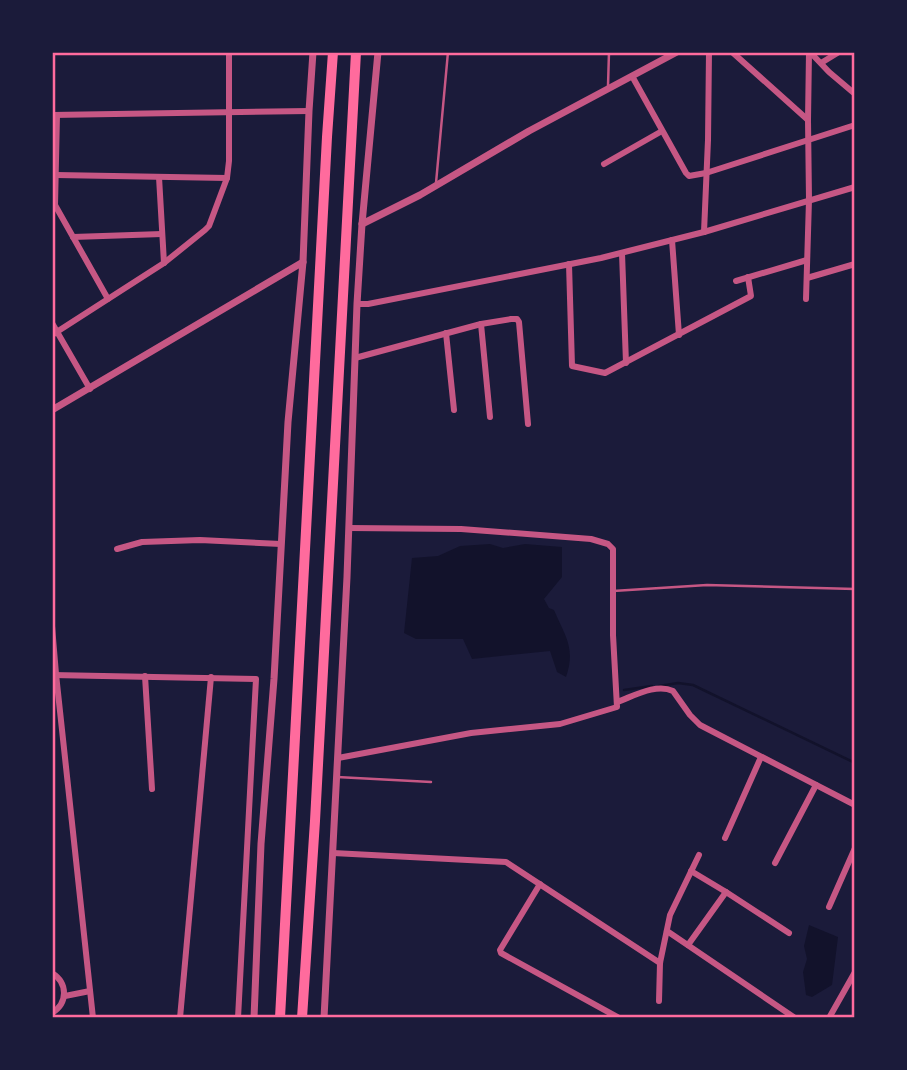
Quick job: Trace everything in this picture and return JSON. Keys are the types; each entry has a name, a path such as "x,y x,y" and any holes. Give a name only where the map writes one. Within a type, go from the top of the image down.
{"highway":[{"path":"280,1017 333,52"},
{"path":"302,1017 356,52"}],"street":[{"path":"55,333 164,262 209,226 227,178 229,161 229,52"},
{"path":"254,1017 261,844 274,679 288,422 303,262 313,52"},
{"path":"324,1017 349,528 357,304 378,52"},
{"path":"362,224 677,52"},
{"path":"704,232 709,52"},
{"path":"733,52 808,120"},
{"path":"806,299 810,52"},
{"path":"810,52 855,94"},
{"path":"821,63 839,52"},
{"path":"632,76 687,175 706,173 855,125"},
{"path":"108,299 54,205 55,115 309,111"},
{"path":"604,164 662,131"},
{"path":"55,175 227,178"},
{"path":"159,177 164,262"},
{"path":"357,304 622,253 704,232 855,187"},
{"path":"73,237 162,234"},
{"path":"673,240 679,335"},
{"path":"622,253 626,363"},
{"path":"736,281 807,260"},
{"path":"52,411 303,262"},
{"path":"569,264 572,366 606,373 751,296 748,277"},
{"path":"807,278 855,264"},
{"path":"355,358 481,324 517,319 528,424"},
{"path":"52,323 55,333 90,389"},
{"path":"481,324 490,417"},
{"path":"446,333 454,410"},
{"path":"338,758 471,733 560,724 617,707 613,635 613,549 608,544 592,539 461,529 349,528"},
{"path":"117,549 142,542 200,540 281,544"},
{"path":"52,625 54,674 93,1017"},
{"path":"54,674 256,678 238,1017"},
{"path":"145,676 152,789"},
{"path":"180,1017 211,677"},
{"path":"617,702 657,688 670,689 700,726 855,804"},
{"path":"724,838 761,757"},
{"path":"775,863 816,785"},
{"path":"829,907 855,848"},
{"path":"333,853 506,862 660,963"},
{"path":"659,1001 660,963 670,915 699,855"},
{"path":"691,871 789,933"},
{"path":"540,884 500,950 501,953 619,1017"},
{"path":"688,945 726,892"},
{"path":"667,931 795,1017"},
{"path":"829,1017 855,972"},
{"path":"52,973 59,978 65,991 60,1008 52,1013"},
{"path":"65,996 90,991"}],"lane":[{"path":"435,186 448,52"},
{"path":"608,89 609,52"},
{"path":"613,591 707,586 855,589"},
{"path":"337,777 431,782"}],"shaded area":[{"path":"490,544 503,548 525,544 562,547 562,577 544,599 549,608 554,610 568,642 570,658 566,677 557,672 550,651 472,659 463,639 416,639 404,633 412,558 438,556 460,546"},
{"path":"809,925 838,937 832,985 812,997 806,995 803,972 807,959 804,946"}],"waterway":[{"path":"659,686 678,683 693,685 855,763"},
{"path":"624,690 652,686"}]}
